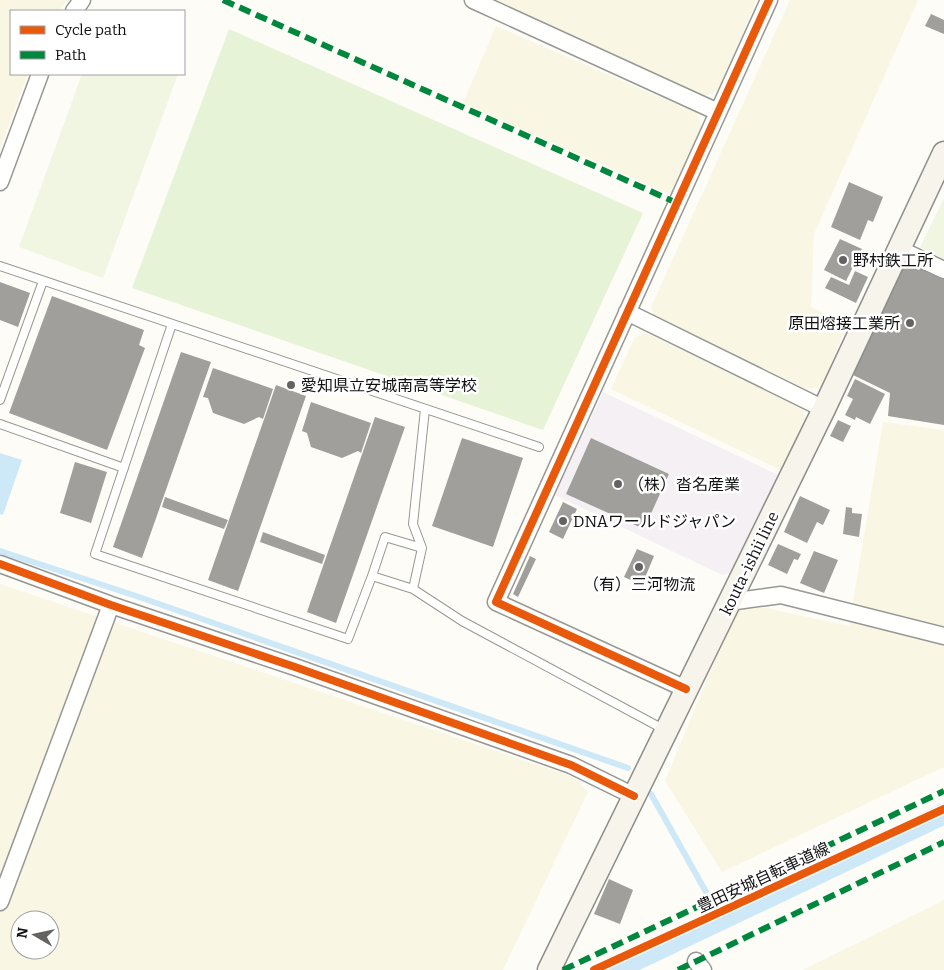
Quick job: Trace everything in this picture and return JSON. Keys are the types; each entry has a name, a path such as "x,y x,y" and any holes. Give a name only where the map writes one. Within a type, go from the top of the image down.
{"main road":[{"name":"kouta-ishii line","path":"549,970 824,409 944,153"}],"street":[{"path":"473,0 718,112"},
{"path":"686,689 496,602 769,0"},
{"path":"0,182 40,75"},
{"path":"899,249 944,270"},
{"path":"627,312 824,409"},
{"path":"0,564 110,605 295,667 572,765 634,796"},
{"path":"729,602 781,595 944,636"},
{"path":"0,902 110,605"}],"lane":[{"path":"0,266 539,447"},
{"path":"0,400 43,281"},
{"path":"172,324 95,554 348,639 385,537 422,548"},
{"path":"413,589 422,548 413,524 425,409"},
{"path":"0,424 124,468"},
{"path":"372,576 413,589 462,621 666,731"}],"shaded area":[{"path":"0,0 67,0 60,10 10,10 10,75 28,75 0,149"},
{"path":"491,0 757,0 718,91 704,96"},
{"path":"790,0 918,0 814,234 811,307 847,324 822,387 806,389 654,317 651,307"},
{"path":"496,26 697,113 702,128 671,195 463,103"},
{"path":"646,333 802,407 807,421 783,471 611,389 635,337"},
{"path":"603,392 778,475 730,573 722,575 555,495"},
{"path":"883,422 944,430 944,767 722,872 665,781 739,602 849,626"},
{"path":"0,584 574,777 588,792 503,970 0,970"},
{"path":"944,900 944,970 803,970"}],"green space":[{"path":"229,29 643,213 543,430 132,288"},
{"path":"82,75 178,75 103,278 19,247"},
{"path":"944,198 944,259 920,247"}],"water":[{"path":"0,453 22,460 3,515 0,514"}],"building":[{"path":"931,14 944,20 944,34 925,26"},
{"path":"849,182 883,197 873,222 868,220 860,240 831,227"},
{"name":"野村鉄工所","path":"840,239 862,249 846,281 824,270"},
{"name":"原田熔接工業所","path":"909,255 944,272 944,425 888,416 890,393 853,375"},
{"path":"855,271 868,277 856,303 825,288 831,277 849,285"},
{"path":"0,282 30,293 18,327 0,320"},
{"path":"52,296 144,330 139,345 145,348 107,450 9,413"},
{"path":"181,352 211,362 142,558 113,547"},
{"path":"213,368 273,389 263,419 259,417 244,424 213,413 208,398 203,397"},
{"path":"855,379 885,394 870,424 856,417 855,420 845,415 853,399 847,396"},
{"path":"276,385 306,396 238,591 208,580"},
{"path":"311,402 371,423 361,453 358,451 342,458 311,447 307,433 302,431"},
{"path":"375,417 405,427 336,623 307,612"},
{"path":"838,420 851,426 843,442 830,436"},
{"path":"462,438 523,458 493,547 432,526"},
{"name":"（株）沓名産業","path":"591,438 669,474 644,529 566,494"},
{"path":"75,462 107,472 91,523 60,513"},
{"path":"800,496 830,510 823,525 817,522 807,543 784,532"},
{"path":"165,497 228,520 224,529 162,507"},
{"name":"DNAワールドジャパン","path":"563,502 577,509 563,539 549,532"},
{"path":"846,507 852,508 852,513 862,514 859,537 843,534"},
{"path":"263,532 325,555 322,564 260,542"},
{"path":"778,544 801,554 798,560 794,559 787,574 768,565"},
{"name":"（有）三河物流","path":"637,549 654,556 642,585 624,577"},
{"path":"814,551 838,560 824,593 800,583"},
{"path":"530,556 536,559 518,597 513,594"},
{"path":"609,879 633,890 620,924 594,914"}],"waterway":[{"path":"0,551 139,597 628,768"},
{"path":"651,794 706,892"},
{"path":"615,970 944,814"}],"marked path":[{"path":"223,0 677,203"},
{"path":"563,970 944,791"},
{"path":"678,970 944,842"}],"cycle path":[{"path":"686,689 496,602 769,0"},
{"path":"0,564 111,605 295,667 571,765 634,796"},
{"name":"豊田安城自転車道線","path":"594,970 944,809"}],"place":[{"name":"野村鉄工所","path":"843,260"},
{"name":"原田熔接工業所","path":"910,323"},
{"name":"愛知県立安城南高等学校","path":"291,385"},
{"name":"（株）沓名産業","path":"618,484"},
{"name":"DNAワールドジャパン","path":"563,521"},
{"name":"（有）三河物流","path":"639,567"}]}
